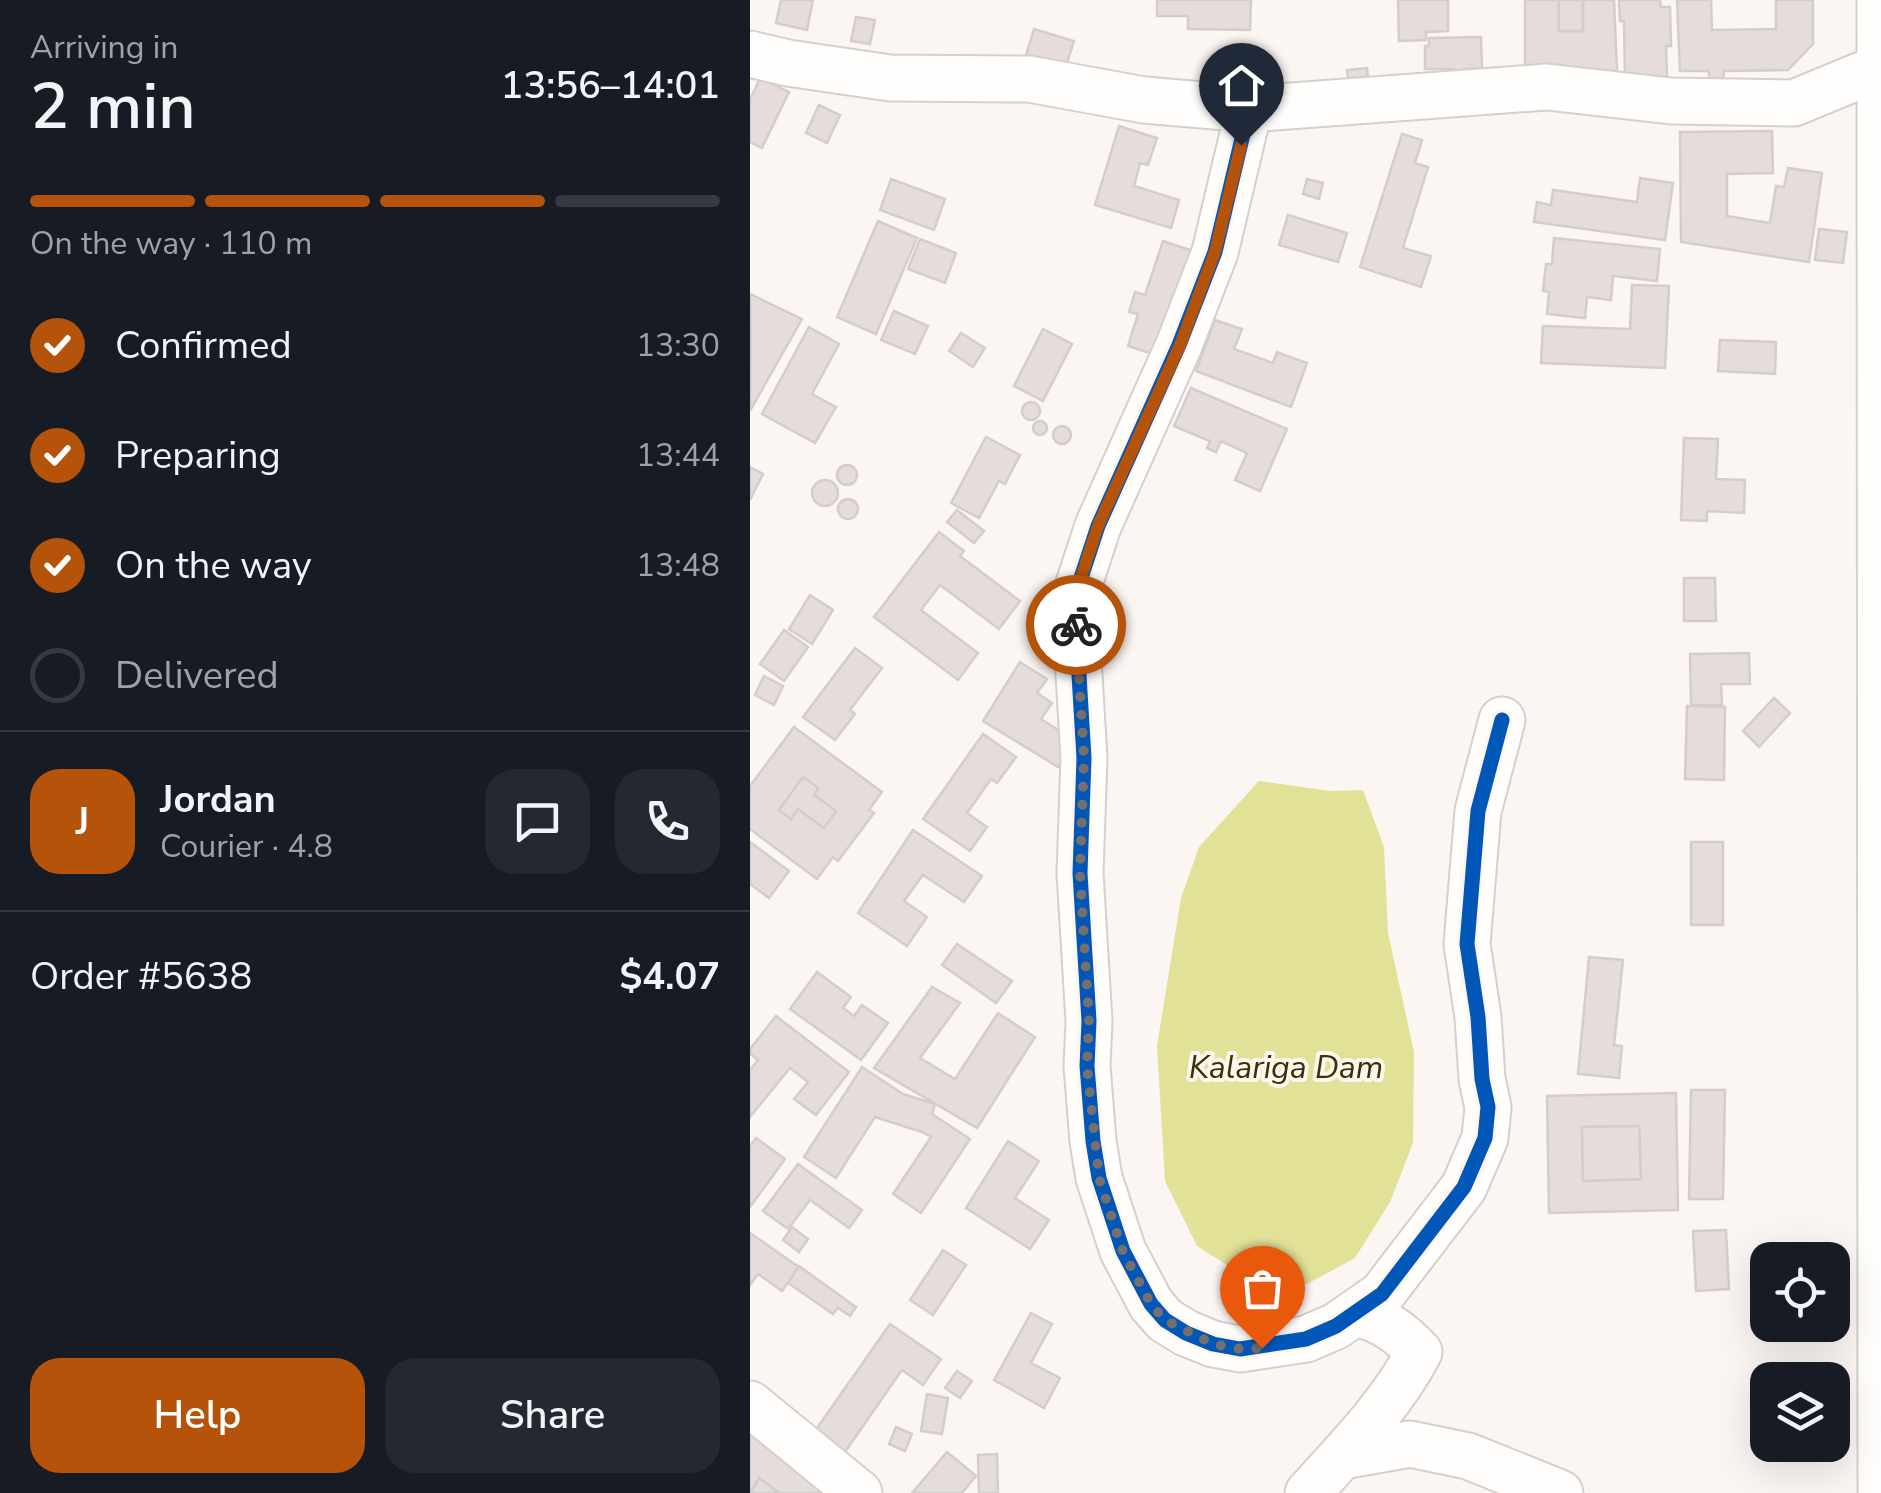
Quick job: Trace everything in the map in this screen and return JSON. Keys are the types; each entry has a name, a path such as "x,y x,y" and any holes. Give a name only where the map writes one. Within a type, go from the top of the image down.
{"street":[{"path":"1880,0 1881,1493"},
{"path":"750,54 788,64 890,78 1029,79 1144,100 1250,109 1547,87 1671,102 1794,103 1880,67"},
{"path":"1250,109 1215,252 1180,345 1098,526 1075,609 1084,758 1080,873 1089,1021 1089,1109 1099,1178 1111,1220 1135,1276 1165,1320 1213,1344 1240,1349 1306,1340 1382,1294 1464,1187 1485,1138 1488,1108 1467,944 1478,812 1502,720"},
{"path":"1308,1493 1342,1456 1419,1352 1378,1318 1356,1313"},
{"path":"750,1404 859,1493"},
{"path":"1342,1456 1410,1444 1468,1456 1560,1493"}],"water":[{"name":"Kalariga Dam","path":"1259,781 1330,791 1363,790 1384,847 1388,933 1414,1052 1413,1143 1390,1202 1355,1258 1307,1284 1257,1284 1197,1246 1165,1181 1157,1046 1181,898 1199,847"}],"building":[{"path":"781,0 813,0 807,30 776,23"},
{"path":"1157,0 1251,0 1250,30 1188,29 1188,16 1157,16"},
{"path":"1398,0 1448,0 1448,31 1426,32 1426,40 1399,41"},
{"path":"1525,0 1559,0 1559,31 1583,31 1583,0 1614,0 1617,71 1525,70"},
{"path":"1559,0 1583,0 1583,31 1559,31"},
{"path":"1619,0 1660,0 1661,7 1670,7 1667,77 1625,77 1624,21 1620,21"},
{"path":"1677,0 1711,0 1712,30 1776,29 1776,0 1813,0 1813,44 1788,70 1724,71 1723,79 1709,78 1709,71 1680,71"},
{"path":"856,17 875,20 870,44 851,41"},
{"path":"1034,29 1074,41 1064,72 1025,59"},
{"path":"1481,37 1482,68 1465,69 1465,75 1455,75 1454,69 1425,69 1429,38"},
{"path":"1367,68 1368,81 1349,83 1347,70"},
{"path":"760,78 789,92 762,148 750,142 750,100"},
{"path":"819,105 840,115 827,143 806,133"},
{"path":"1119,126 1157,138 1148,165 1140,163 1134,186 1179,200 1171,228 1095,205"},
{"path":"1772,131 1773,173 1727,174 1727,216 1770,223 1776,186 1784,187 1788,168 1822,173 1809,262 1681,242 1680,132"},
{"path":"1402,134 1422,140 1415,163 1428,167 1403,248 1431,256 1421,287 1360,267"},
{"path":"1640,178 1673,183 1665,240 1534,222 1537,202 1551,205 1553,190 1637,202"},
{"path":"891,179 945,199 934,230 880,210"},
{"path":"1307,179 1323,183 1319,199 1303,194"},
{"path":"1288,215 1347,233 1338,262 1279,245"},
{"path":"878,221 917,238 876,334 837,317"},
{"path":"1819,229 1847,232 1843,263 1815,260"},
{"path":"1554,238 1660,249 1657,281 1613,276 1611,300 1587,297 1585,318 1547,314 1549,292 1543,291 1546,264 1552,264"},
{"path":"920,239 956,253 945,283 908,269"},
{"path":"1163,241 1199,253 1164,358 1128,346 1138,314 1129,312 1135,292 1145,295"},
{"path":"1632,285 1669,286 1665,368 1541,363 1543,326 1630,329"},
{"path":"750,294 802,319 750,411 751,340"},
{"path":"894,311 928,326 915,354 881,340"},
{"path":"1215,320 1242,329 1234,349 1273,363 1277,352 1307,363 1291,407 1196,371"},
{"path":"809,327 839,344 812,394 836,407 815,443 762,414"},
{"path":"1043,329 1072,344 1043,401 1014,386"},
{"path":"961,333 985,348 973,367 949,351"},
{"path":"1720,340 1776,342 1775,374 1718,371"},
{"path":"1191,388 1287,429 1260,491 1235,480 1247,453 1221,441 1216,452 1207,448 1210,441 1174,426"},
{"path":"1031,402 1040,411 1031,420 1022,411"},
{"path":"1040,421 1047,428 1040,435 1033,428"},
{"path":"1062,426 1069,428 1069,442 1062,444 1055,442 1053,435 1055,428"},
{"path":"986,437 1020,455 1005,484 999,481 979,518 951,503"},
{"path":"1684,438 1718,439 1716,479 1745,480 1744,513 1707,511 1707,521 1681,520"},
{"path":"847,465 857,475 847,485 837,475"},
{"path":"750,467 763,474 750,500"},
{"path":"825,480 834,484 838,493 834,502 825,506 816,502 812,493 816,484"},
{"path":"848,499 858,509 848,519 838,509"},
{"path":"957,510 984,531 974,543 947,522"},
{"path":"939,532 964,551 960,556 1020,601 999,629 940,585 921,610 978,653 958,680 874,617"},
{"path":"1684,578 1715,578 1716,621 1684,621"},
{"path":"810,595 833,610 812,644 789,629"},
{"path":"784,630 808,647 784,681 760,664"},
{"path":"855,648 882,668 850,710 855,714 835,740 803,717"},
{"path":"1749,653 1750,684 1721,684 1722,705 1691,705 1690,654"},
{"path":"1020,662 1047,679 1037,693 1052,703 1041,719 1074,740 1058,767 983,721"},
{"path":"764,676 783,686 774,705 755,695"},
{"path":"1774,698 1790,713 1759,747 1743,731"},
{"path":"1687,706 1725,707 1724,780 1685,779"},
{"path":"794,727 882,792 869,810 874,813 838,861 833,857 817,879 750,829 750,786","holes":["803,777 818,788 814,795 836,811 824,828 798,809 791,819 779,810"]},
{"path":"983,734 1016,757 997,783 991,779 967,813 987,827 970,851 923,819"},
{"path":"803,777 818,788 814,795 836,811 824,828 798,809 791,819 779,810"},
{"path":"913,830 982,876 964,902 923,875 904,901 927,917 907,946 858,913"},
{"path":"750,842 789,871 769,898 750,884"},
{"path":"1691,842 1723,842 1723,925 1691,925"},
{"path":"957,944 1012,981 996,1003 942,965"},
{"path":"1589,957 1623,960 1614,1045 1622,1046 1619,1078 1578,1074"},
{"path":"817,972 851,997 843,1008 854,1016 862,1005 888,1023 861,1060 790,1009"},
{"path":"932,987 960,1003 920,1058 955,1079 998,1013 1035,1037 977,1128 874,1068"},
{"path":"776,1016 849,1072 816,1115 794,1099 808,1082 790,1068 750,1117 750,1070 758,1060 750,1049"},
{"path":"862,1067 903,1094 935,1104 932,1114 970,1139 921,1213 893,1194 931,1137 922,1132 875,1117 836,1178 804,1157"},
{"path":"1691,1090 1725,1090 1723,1199 1689,1199"},
{"path":"1676,1093 1678,1210 1549,1213 1547,1096","holes":["1639,1126 1641,1179 1583,1181 1582,1127"]},
{"path":"1639,1126 1641,1179 1583,1181 1582,1127"},
{"path":"756,1138 785,1159 750,1207 750,1146"},
{"path":"1008,1141 1039,1161 1015,1198 1049,1220 1030,1249 966,1208"},
{"path":"798,1164 862,1210 849,1228 810,1200 788,1229 763,1211"},
{"path":"792,1227 808,1239 799,1252 783,1240"},
{"path":"1726,1230 1729,1289 1696,1291 1693,1231"},
{"path":"750,1233 799,1267 782,1291 758,1274 750,1285"},
{"path":"943,1250 966,1265 933,1315 910,1300"},
{"path":"799,1266 856,1307 850,1316 838,1308 833,1314 788,1283"},
{"path":"1031,1313 1052,1324 1031,1363 1060,1378 1044,1408 994,1380"},
{"path":"890,1324 941,1359 923,1385 902,1370 845,1452 815,1431"},
{"path":"957,1371 972,1381 960,1398 945,1388"},
{"path":"927,1394 948,1398 942,1434 921,1431"},
{"path":"896,1427 912,1434 905,1451 889,1444"},
{"path":"750,1432 831,1493 779,1493 759,1478 750,1493"},
{"path":"947,1452 976,1476 962,1493 912,1493"},
{"path":"997,1454 998,1493 979,1493 978,1455"},
{"path":"759,1478 779,1493 751,1493"}],"cycle path":[{"path":"1249,109 1215,252 1179,345 1098,526 1075,609 1084,758 1080,873 1093,1141 1099,1178 1123,1251 1151,1304 1165,1320 1186,1333 1240,1349 1306,1339 1336,1326 1382,1294 1464,1187 1485,1138 1488,1107 1467,944 1478,811 1502,720"}],"way so far":[{"path":"1076,625 1084,758 1080,873 1089,1021 1087,1066 1099,1178 1123,1252 1151,1304 1165,1320 1213,1344 1262,1348"}],"route":[{"path":"1076,625 1079,584 1098,526 1180,345 1215,252 1241,145"}]}
